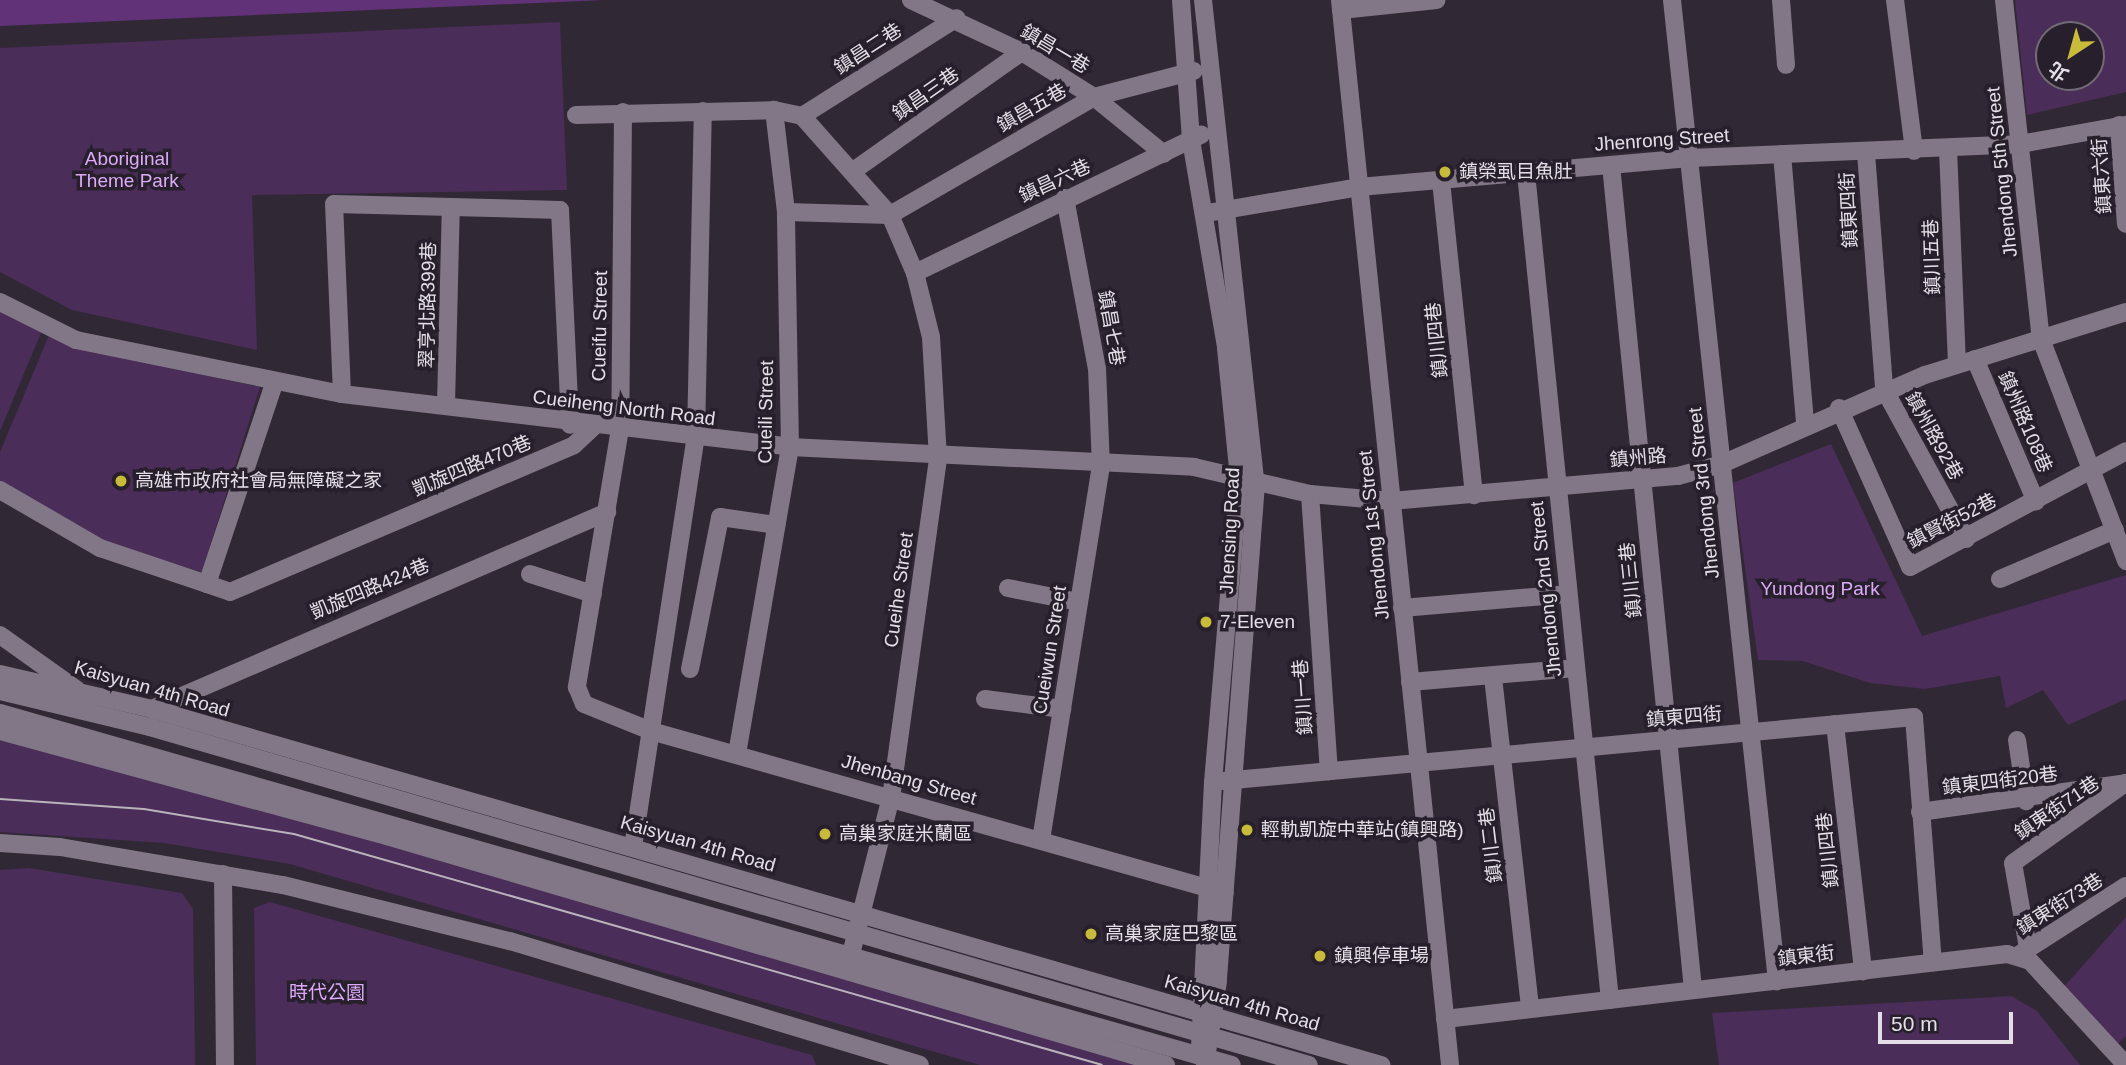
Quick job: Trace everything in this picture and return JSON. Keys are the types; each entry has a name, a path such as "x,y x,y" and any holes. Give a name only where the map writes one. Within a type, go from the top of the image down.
{"street":[{"name":"鎮昌一巷","path":"911,0 957,18 1023,52 1094,97 1164,154"},
{"name":"Jhensing Road","path":"1181,0 1191,140 1248,481 1213,782 1206,887 1207,1015 1204,1061"},
{"name":"Jhensing Road","path":"1203,0 1214,129 1225,208 1248,481 1225,893 1207,1015"},
{"path":"1340,5 1436,0"},
{"name":"Jhendong 3rd Street","path":"1671,0 1777,981"},
{"path":"1782,0 1786,65"},
{"path":"1895,0 1914,151"},
{"name":"Jhendong 5th Street","path":"2004,0 2042,339 2126,561"},
{"name":"Jhendong 1st Street","path":"1340,5 1450,1065"},
{"name":"鎮昌二巷","path":"802,117 957,18"},
{"name":"鎮昌三巷","path":"853,171 1023,52"},
{"name":"鎮昌五巷","path":"890,215 1094,97 1208,67"},
{"path":"576,115 774,110 802,117"},
{"name":"Cueili Street","path":"737,754 790,447 786,212 774,110"},
{"path":"633,847 696,437 703,111"},
{"name":"Cueifu Street","path":"584,704 577,687 620,429 623,112"},
{"name":"Cueihe Street","path":"802,117 890,215 915,273 931,337 938,459 891,797 849,963"},
{"name":"Jhenrong Street","path":"1203,214 1225,208 1359,187 1690,158 1914,151 2020,144 2123,125"},
{"name":"鎮東六街","path":"2123,125 2126,224"},
{"name":"鎮昌六巷","path":"915,273 1065,198 1214,129"},
{"name":"鎮川五巷","path":"1948,149 1957,364"},
{"name":"鎮東四街","path":"1866,153 1884,389"},
{"path":"1782,154 1805,424"},
{"name":"鎮川三巷","path":"1611,165 1693,990"},
{"name":"Jhendong 2nd Street","path":"1525,173 1610,1000"},
{"name":"鎮川四巷","path":"1441,181 1474,495"},
{"name":"鎮昌七巷","path":"1065,198 1097,369 1101,467"},
{"path":"342,394 334,204 560,210 570,425"},
{"name":"翠亨北路399巷","path":"446,405 451,207"},
{"path":"786,212 890,215"},
{"name":"Cueiheng North Road","path":"0,302 76,340 274,384 342,394 446,405 570,425 790,447 938,459 1101,467 1194,467 1248,481"},
{"name":"鎮州路","path":"1248,481 1310,495 1391,501 1643,479 1722,464 1884,389 2126,312"},
{"name":"鎮州路108巷","path":"1975,359 2036,502"},
{"path":"207,584 274,384"},
{"name":"鎮州路92巷","path":"1884,389 1966,539"},
{"name":"鎮賢街52巷","path":"1839,408 1910,567 2036,502 2126,451"},
{"name":"凱旋四路470巷","path":"0,491 100,548 230,592 574,445 593,427"},
{"name":"Cueiwun Street","path":"1041,839 1101,467"},
{"name":"鎮川一巷","path":"1310,495 1329,771"},
{"name":"凱旋四路424巷","path":"152,709 607,512"},
{"path":"690,669 720,517 776,525"},
{"path":"2000,579 2116,530"},
{"path":"530,574 593,594"},
{"path":"1009,588 1079,602"},
{"path":"1402,608 1567,593"},
{"path":"0,635 77,690"},
{"path":"1410,682 1575,668"},
{"name":"Kaisyuan 4th Road","path":"0,674 152,709 1381,1065"},
{"name":"鎮川二巷","path":"1493,677 1530,1008"},
{"name":"Kaisyuan 4th Road","path":"0,691 163,731 1308,1065"},
{"path":"985,699 1062,709"},
{"name":"Jhenbang Street","path":"584,704 651,731 1225,893"},
{"path":"0,713 849,963 1166,1065"},
{"name":"鎮東四街","path":"1213,782 1914,717 1933,962"},
{"name":"鎮川四巷","path":"1835,724 1863,971"},
{"path":"0,732 1204,1061 1233,1065"},
{"path":"2017,740 2026,801"},
{"name":"鎮東四街20巷","path":"1920,812 2026,801 2126,783"},
{"name":"鎮東街71巷","path":"2022,952 2012,863 2126,783"},
{"path":"0,843 223,874 510,941 920,1065"},
{"path":"223,874 225,1065"},
{"name":"鎮東街73巷","path":"2022,952 2126,886"},
{"path":"2022,952 2126,1065"},
{"name":"鎮東街","path":"1445,1019 2022,952"},
{"path":"852,1065 856,1046"}],"green space":[{"path":"2015,0 2126,0 2126,92 2027,115"},
{"name":"Aboriginal Theme Park","path":"560,22 567,190 252,195 257,350 72,310 0,272 0,48"},
{"path":"0,309 43,328 0,431"},
{"path":"50,333 76,347 260,387 202,572 102,543 0,486 0,452"},
{"name":"Yundong Park","path":"1831,444 1922,636 2126,575 2126,699 2068,725 2043,690 2006,708 2000,676 1925,689 1870,683 1803,661 1758,660 1733,483"},
{"path":"0,739 297,817 1153,1065 980,1065 290,864 164,843 0,832"},
{"path":"29,868 182,893 193,909 195,1065 0,1065 0,870"},
{"name":"時代公園","path":"270,902 812,1055 816,1065 256,1065 254,908"},
{"path":"2126,917 2126,1036 2108,1053 2061,990"},
{"path":"2011,996 2037,1011 2080,1065 1719,1065 1712,1013"}],"shaded area":[{"path":"0,0 604,0 0,26"}],"tram line":[{"path":"0,799 144,809 294,834 1102,1065"}],"place":[{"name":"鎮榮虱目魚肚","path":"1445,172"},
{"name":"高雄市政府社會局無障礙之家","path":"121,481"},
{"name":"7-Eleven","path":"1206,622"},
{"name":"輕軌凱旋中華站(鎮興路)","path":"1247,830"},
{"name":"高巢家庭米蘭區","path":"825,834"},
{"name":"高巢家庭巴黎區","path":"1091,934"},
{"name":"鎮興停車場","path":"1320,956"}]}
